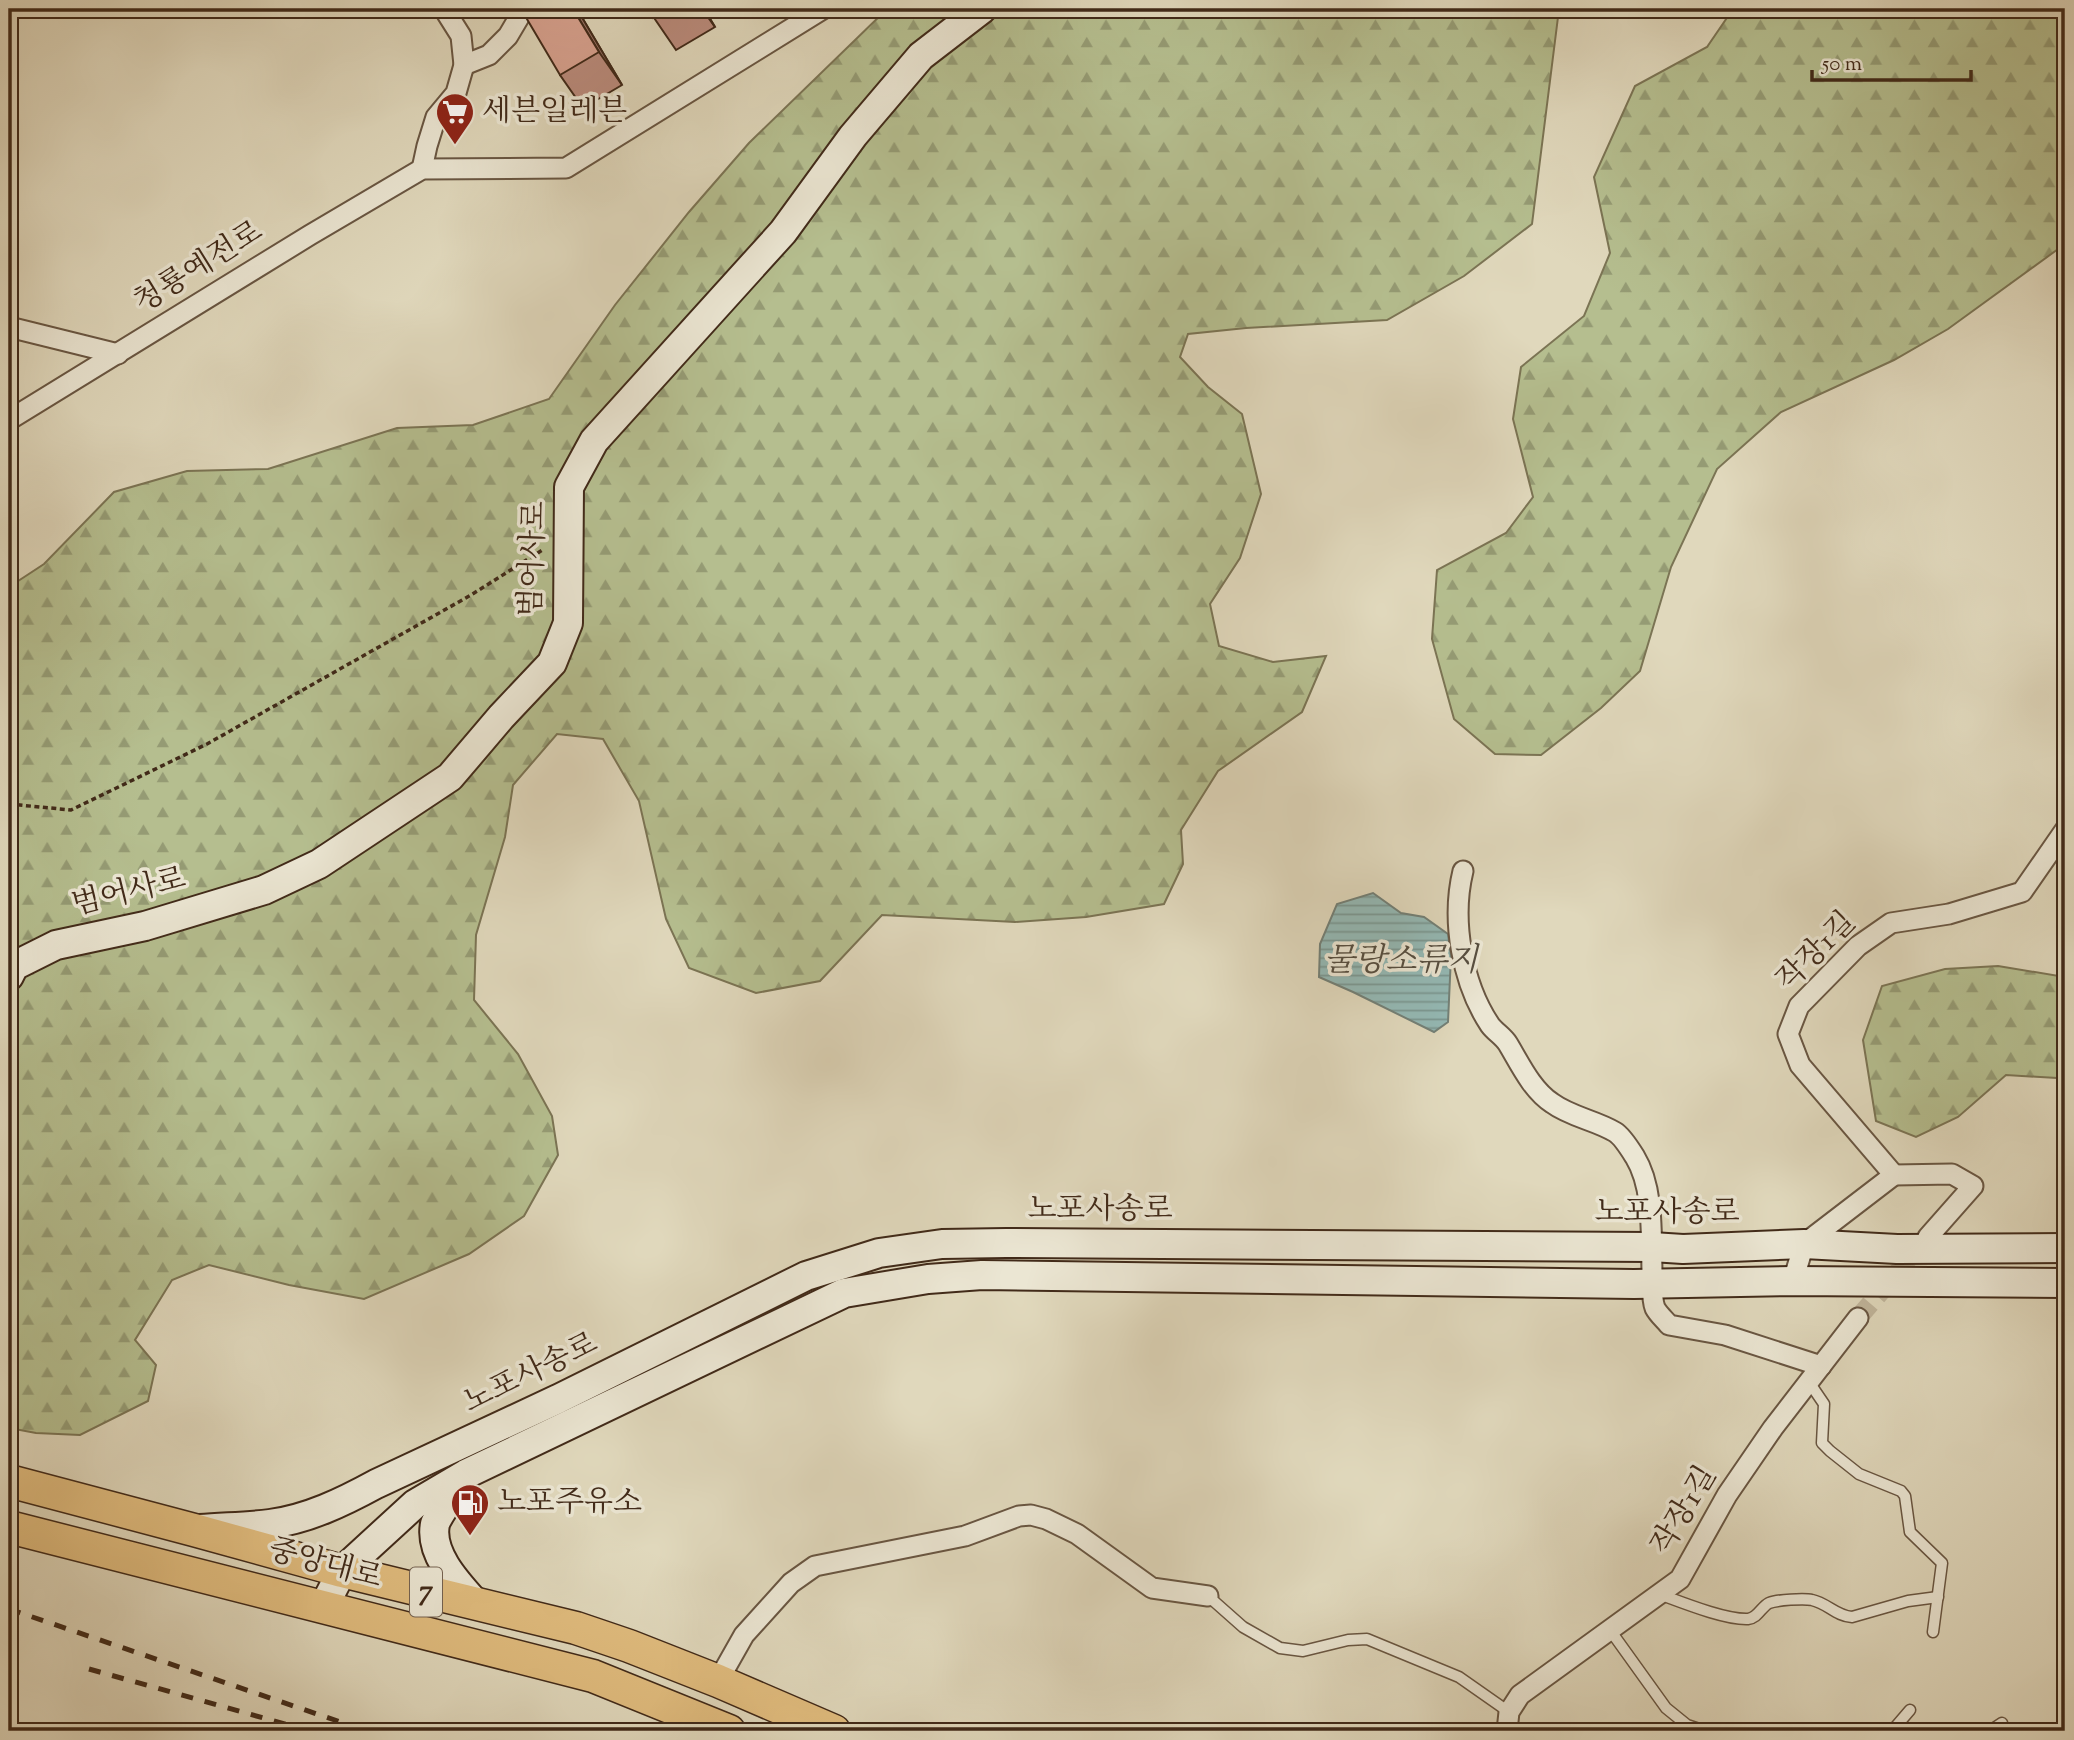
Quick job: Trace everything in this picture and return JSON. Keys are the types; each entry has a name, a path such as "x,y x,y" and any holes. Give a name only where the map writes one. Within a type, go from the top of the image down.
{"main road":[{"name":"범어사로","path":"9,976 14,966 56,945 145,926 264,890 319,864 450,778 501,717 552,663 568,623 569,487 593,441 783,232 853,136 922,56 982,9"},
{"name":"노포사송로","path":"194,1530 271,1524 310,1515 340,1503 806,1276 879,1253 942,1244 1006,1243 1682,1249 1804,1244 1897,1250 2065,1248"},
{"name":"노포사송로","path":"324,1606 342,1571 415,1504 466,1474 844,1293 928,1279 982,1275 1653,1284 2065,1283"},
{"path":"466,1474 435,1523 436,1542 447,1572 475,1604"},
{"name":"중앙대로","path":"9,1481 342,1571 576,1629 629,1646 718,1681 834,1731"},
{"name":"중앙대로","path":"9,1527 593,1676 729,1731"}],"street":[{"path":"444,9 461,36 464,65 456,93 436,117 422,169 566,168 823,9"},
{"path":"464,65 489,55 508,36 524,9"},
{"name":"청룡예전로","path":"9,420 422,169"},
{"path":"9,327 118,354"},
{"name":"작장1길","path":"1894,1175 1800,1065 1788,1034 1799,1006 1858,946 1891,923 1949,914 2022,892 2065,830"},
{"path":"1462,871 1460,947 1466,976 1491,1027 1506,1041 1528,1078 1550,1102 1573,1116 1617,1133 1635,1157 1644,1177 1650,1201 1655,1308 1669,1325 1726,1335 1815,1374"},
{"path":"1793,1282 1804,1244 1894,1175 1952,1174 1973,1186 1928,1237"},
{"name":"작장1길","path":"1508,1721 1520,1695 1680,1579 1727,1495 1773,1428 1858,1318"},
{"path":"718,1681 744,1635 791,1583 815,1566 965,1536 1019,1516 1031,1515 1046,1519 1077,1534 1152,1588 1208,1596"}],"lane":[{"path":"1815,1374 1824,1404 1822,1443 1859,1474 1901,1490 1905,1496 1910,1532 1942,1563 1933,1632"},
{"path":"1659,1594 1706,1611 1746,1619 1754,1617 1768,1603 1791,1600 1813,1600 1842,1616 1852,1616 1908,1601 1938,1597"},
{"path":"1208,1596 1243,1627 1280,1648 1303,1651 1348,1640 1367,1639 1459,1676 1508,1721"},
{"path":"1610,1630 1666,1708 1687,1725 1705,1731"},
{"path":"1892,1731 1910,1710"},
{"path":"1990,1731 2002,1723"}],"path":[{"path":"9,804 71,810 183,756 471,595 569,533"}],"green space":[{"path":"887,9 1559,9 1532,224 1464,276 1387,320 1188,334 1180,357 1208,387 1242,414 1261,494 1240,558 1210,604 1219,646 1273,662 1326,656 1302,712 1218,771 1181,830 1183,864 1164,904 1086,917 1015,922 882,915 820,981 756,993 689,968 666,919 639,801 603,739 557,734 513,785 505,837 476,935 474,1000 518,1054 552,1116 558,1155 524,1216 469,1254 364,1299 289,1285 209,1265 172,1280 135,1340 156,1365 148,1401 80,1435 36,1433 9,1428 9,587 44,564 114,492 187,471 268,469 397,428 473,425 549,399 615,305 689,212 749,143"},
{"path":"1733,9 2065,9 2065,244 1948,329 1894,360 1781,412 1717,469 1671,567 1640,671 1601,708 1541,755 1495,754 1454,719 1432,639 1437,570 1506,533 1533,497 1513,419 1521,367 1584,316 1610,253 1594,177 1635,86 1707,47"},
{"path":"1998,966 2065,977 2065,1083 2057,1078 2006,1075 1958,1117 1916,1137 1876,1121 1863,1040 1882,986 1945,969"}],"water":[{"name":"물랑소류지","path":"1373,893 1401,913 1424,917 1448,934 1451,956 1448,1022 1434,1032 1319,977 1320,944 1337,904"}],"building":[{"path":"521,9 573,9 599,52 560,75"},
{"path":"648,9 669,9 653,18"}],"tunnel":[{"path":"1858,1318 1923,1243"}],"railway":[{"path":"9,1609 367,1731"},
{"path":"89,1669 310,1731"}],"place":[{"name":"세븐일레븐","path":"455,146"},
{"name":"노포주유소","path":"470,1537"}]}
